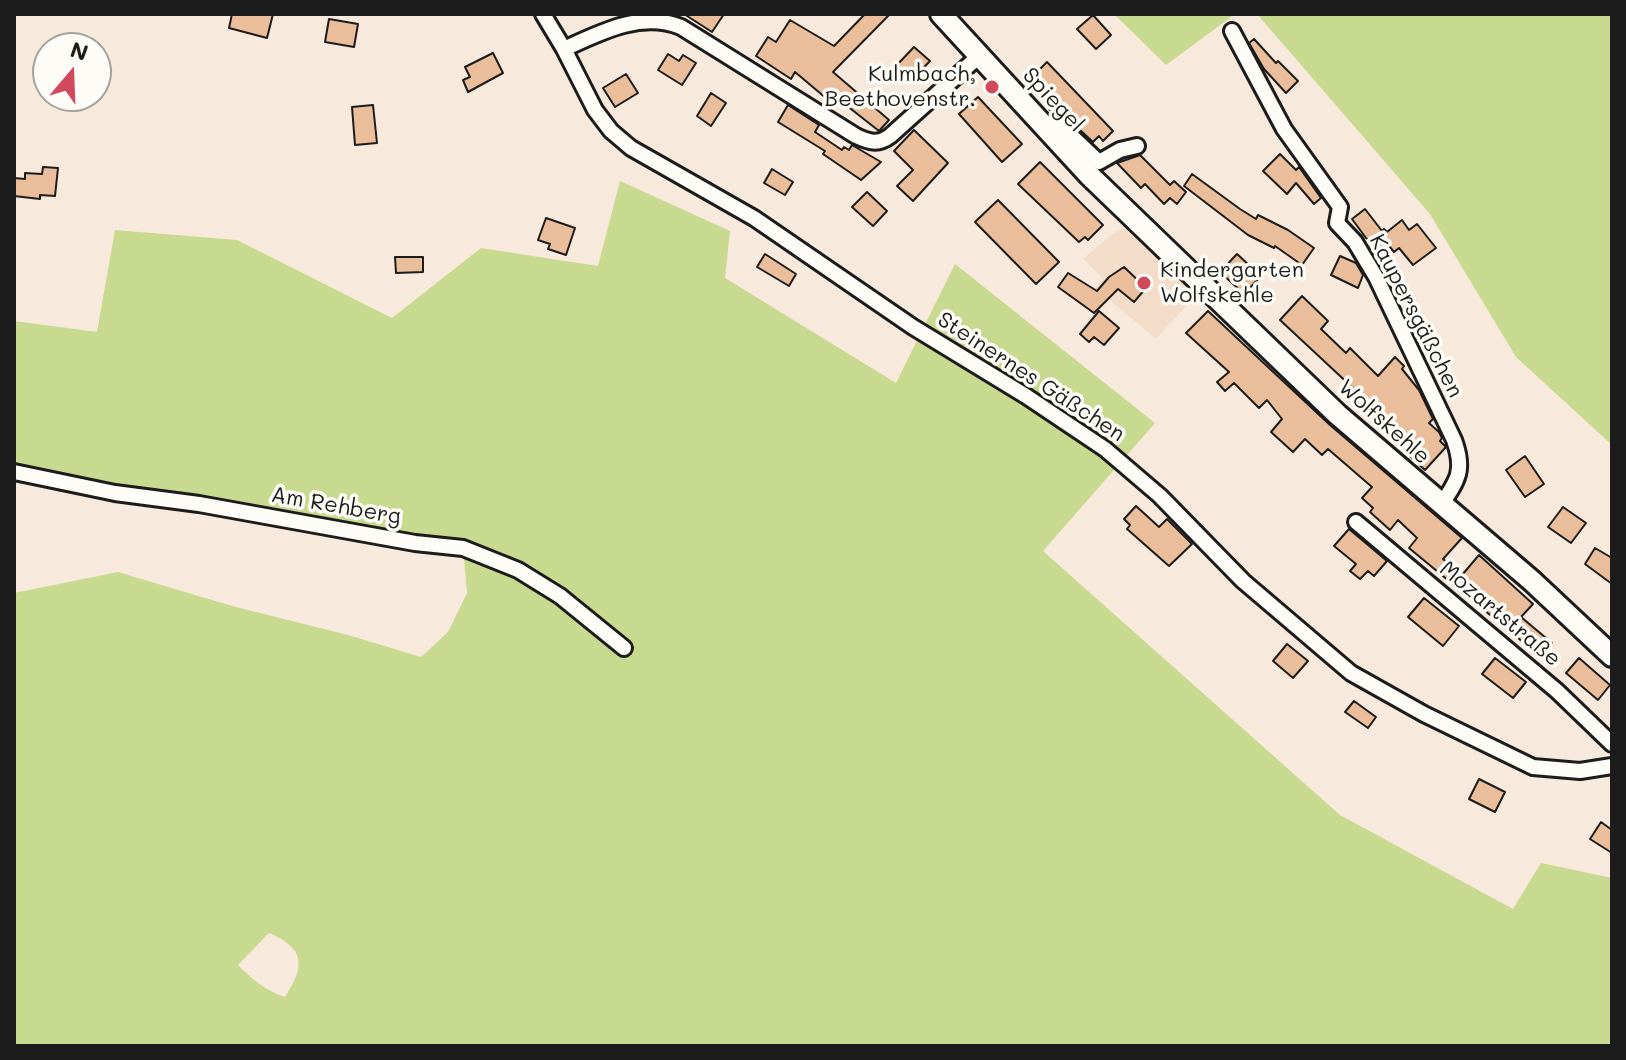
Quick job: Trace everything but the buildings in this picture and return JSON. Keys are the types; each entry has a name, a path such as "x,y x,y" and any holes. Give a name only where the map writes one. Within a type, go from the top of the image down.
{"street":[{"name":"Steinernes Gäßchen","path":"543,14 595,110 611,131 631,148 754,218 913,327 1105,449 1160,496 1243,581 1351,673 1424,714 1533,767 1580,771 1612,766"},
{"name":"Spiegel","path":"941,14 1050,133 1132,216"},
{"path":"564,49 612,27 667,21 856,136 874,143 890,136 979,56"},
{"name":"Kaupersgäßchen","path":"1232,31 1284,129 1340,207 1337,223 1355,242 1376,277 1454,440 1460,454 1458,480 1441,505"},
{"path":"1050,133 1062,127 1099,162 1120,150 1137,146"},
{"name":"Wolfskehle","path":"1132,216 1338,415 1532,581 1612,656"},
{"name":"Am Rehberg","path":"14,472 115,493 199,504 415,543 463,548 518,570 560,596 624,648"},
{"name":"Mozartstraße","path":"1356,522 1557,691 1612,744"}],"shaded area":[{"name":"Kindergarten Wolfskehle","path":"1125,227 1132,229 1199,292 1156,339 1095,288 1103,278 1083,259"}],"green space":[{"path":"1114,14 1235,14 1166,65"},
{"path":"1257,14 1612,14 1612,445 1516,357 1430,214"},
{"path":"620,181 730,231 725,278 896,383 955,264 1155,423 1043,551 1340,815 1513,909 1541,863 1612,878 1612,1046 14,1046 14,593 118,572 421,657 448,632 467,593 463,548 14,472 14,321 97,332 115,230 237,240 392,318 481,248 598,266","holes":["269,933 296,952 298,959 296,976 285,997 260,984 238,965"]}],"place":[{"name":"Kulmbach, Beethovenstr.","path":"992,87"},
{"name":"Kindergarten Wolfskehle","path":"1144,283"}]}
